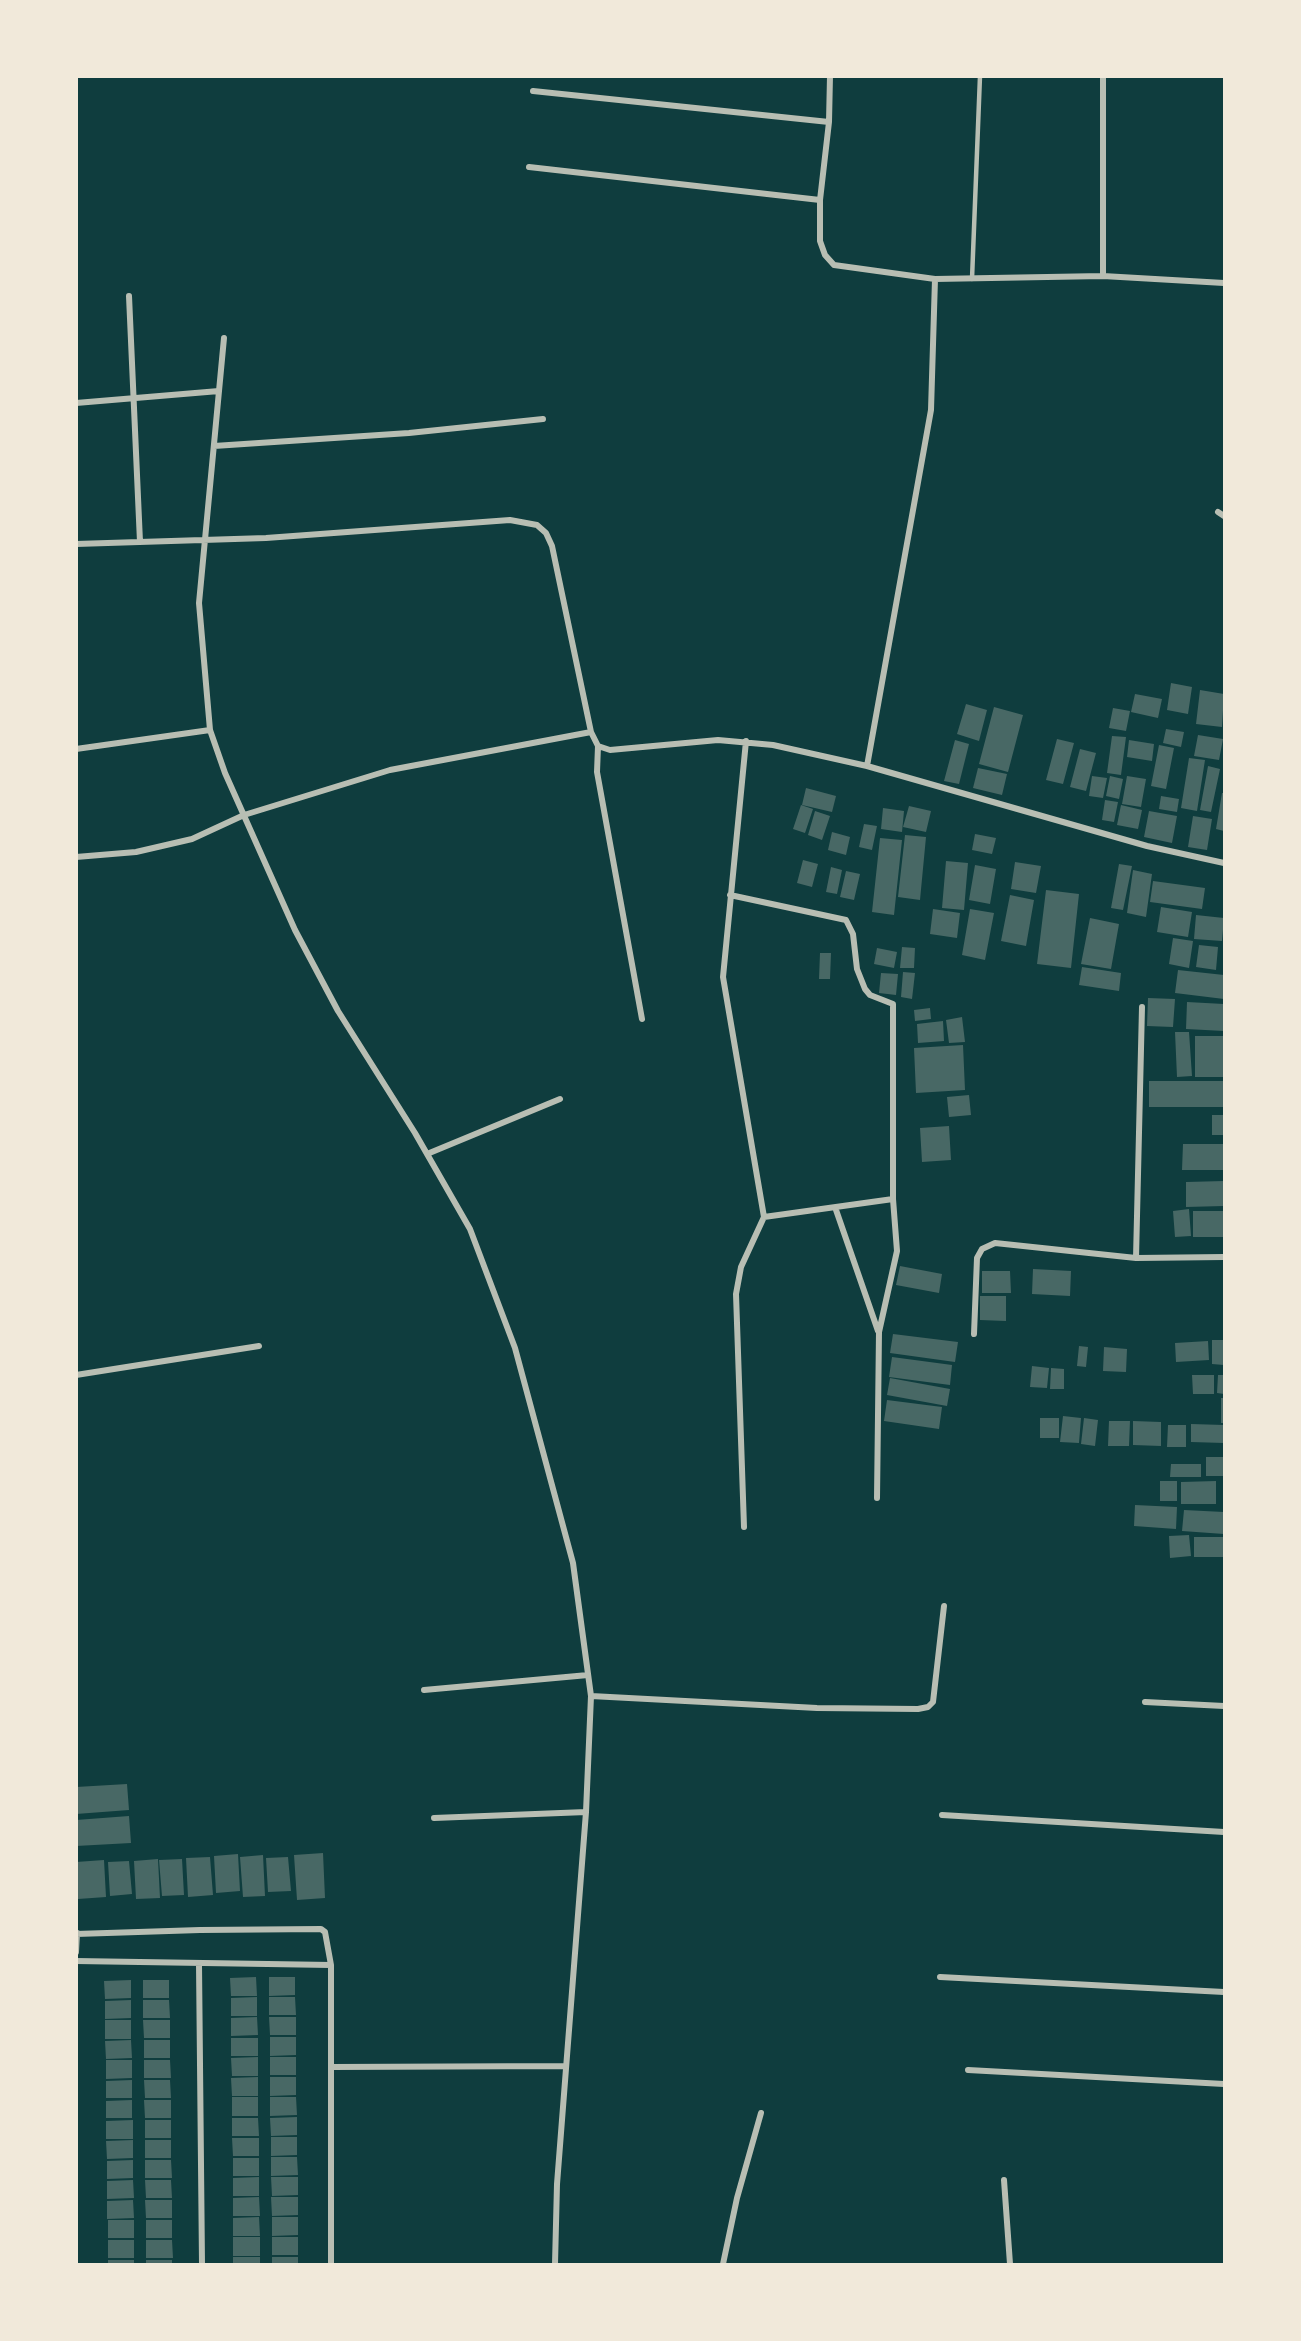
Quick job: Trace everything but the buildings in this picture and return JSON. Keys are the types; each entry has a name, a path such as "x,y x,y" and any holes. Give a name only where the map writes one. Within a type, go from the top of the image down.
{"street":[{"path":"830,76 829,122 820,200 820,241 825,255 834,265 935,279 1103,276 1224,283"},
{"path":"1102,76 1103,276"},
{"path":"533,91 829,122"},
{"path":"529,167 820,200"},
{"path":"867,766 931,410 935,279"},
{"path":"129,296 140,542"},
{"path":"224,338 199,603 210,730 244,815 295,930 338,1011 470,1228 515,1348 573,1563 591,1696 586,1812 557,2184 555,2265"},
{"path":"76,404 219,392"},
{"path":"214,446 409,433 543,419"},
{"path":"76,544 205,540 510,520 537,525 546,533 552,546 591,732 598,746 597,772 642,1019"},
{"path":"76,749 210,730"},
{"path":"76,857 136,852 192,839 244,815 390,770 591,732"},
{"path":"598,746 610,750 718,740 746,741 867,766 1147,846 1224,863"},
{"path":"744,1527 736,1294 741,1267 764,1217 723,977 746,741"},
{"path":"730,896 832,915 846,920 853,934 857,969 864,989 870,995 893,1004 893,1199 897,1251 879,1332 877,1498"},
{"path":"1136,1258 1142,1006"},
{"path":"427,1154 560,1099"},
{"path":"764,1217 893,1199"},
{"path":"835,1207 879,1332"},
{"path":"974,1334 978,1258 982,1249 995,1243 1136,1258 1224,1257"},
{"path":"76,1375 259,1346"},
{"path":"591,1696 817,1708 918,1709 928,1707 933,1702 944,1606"},
{"path":"424,1690 588,1675"},
{"path":"1145,1702 1224,1706"},
{"path":"435,1818 586,1812"},
{"path":"942,1815 1224,1832"},
{"path":"76,1952 77,1934 321,1929 328,1936 331,1965 332,2067 331,2265"},
{"path":"76,1961 331,1965"},
{"path":"199,1964 202,2265"},
{"path":"940,1977 1224,1992"},
{"path":"332,2067 566,2066"},
{"path":"968,2070 1224,2084"},
{"path":"723,2265 737,2198 761,2113"},
{"path":"1004,2180 1010,2265"}],"lane":[{"path":"972,279 980,76"}]}
